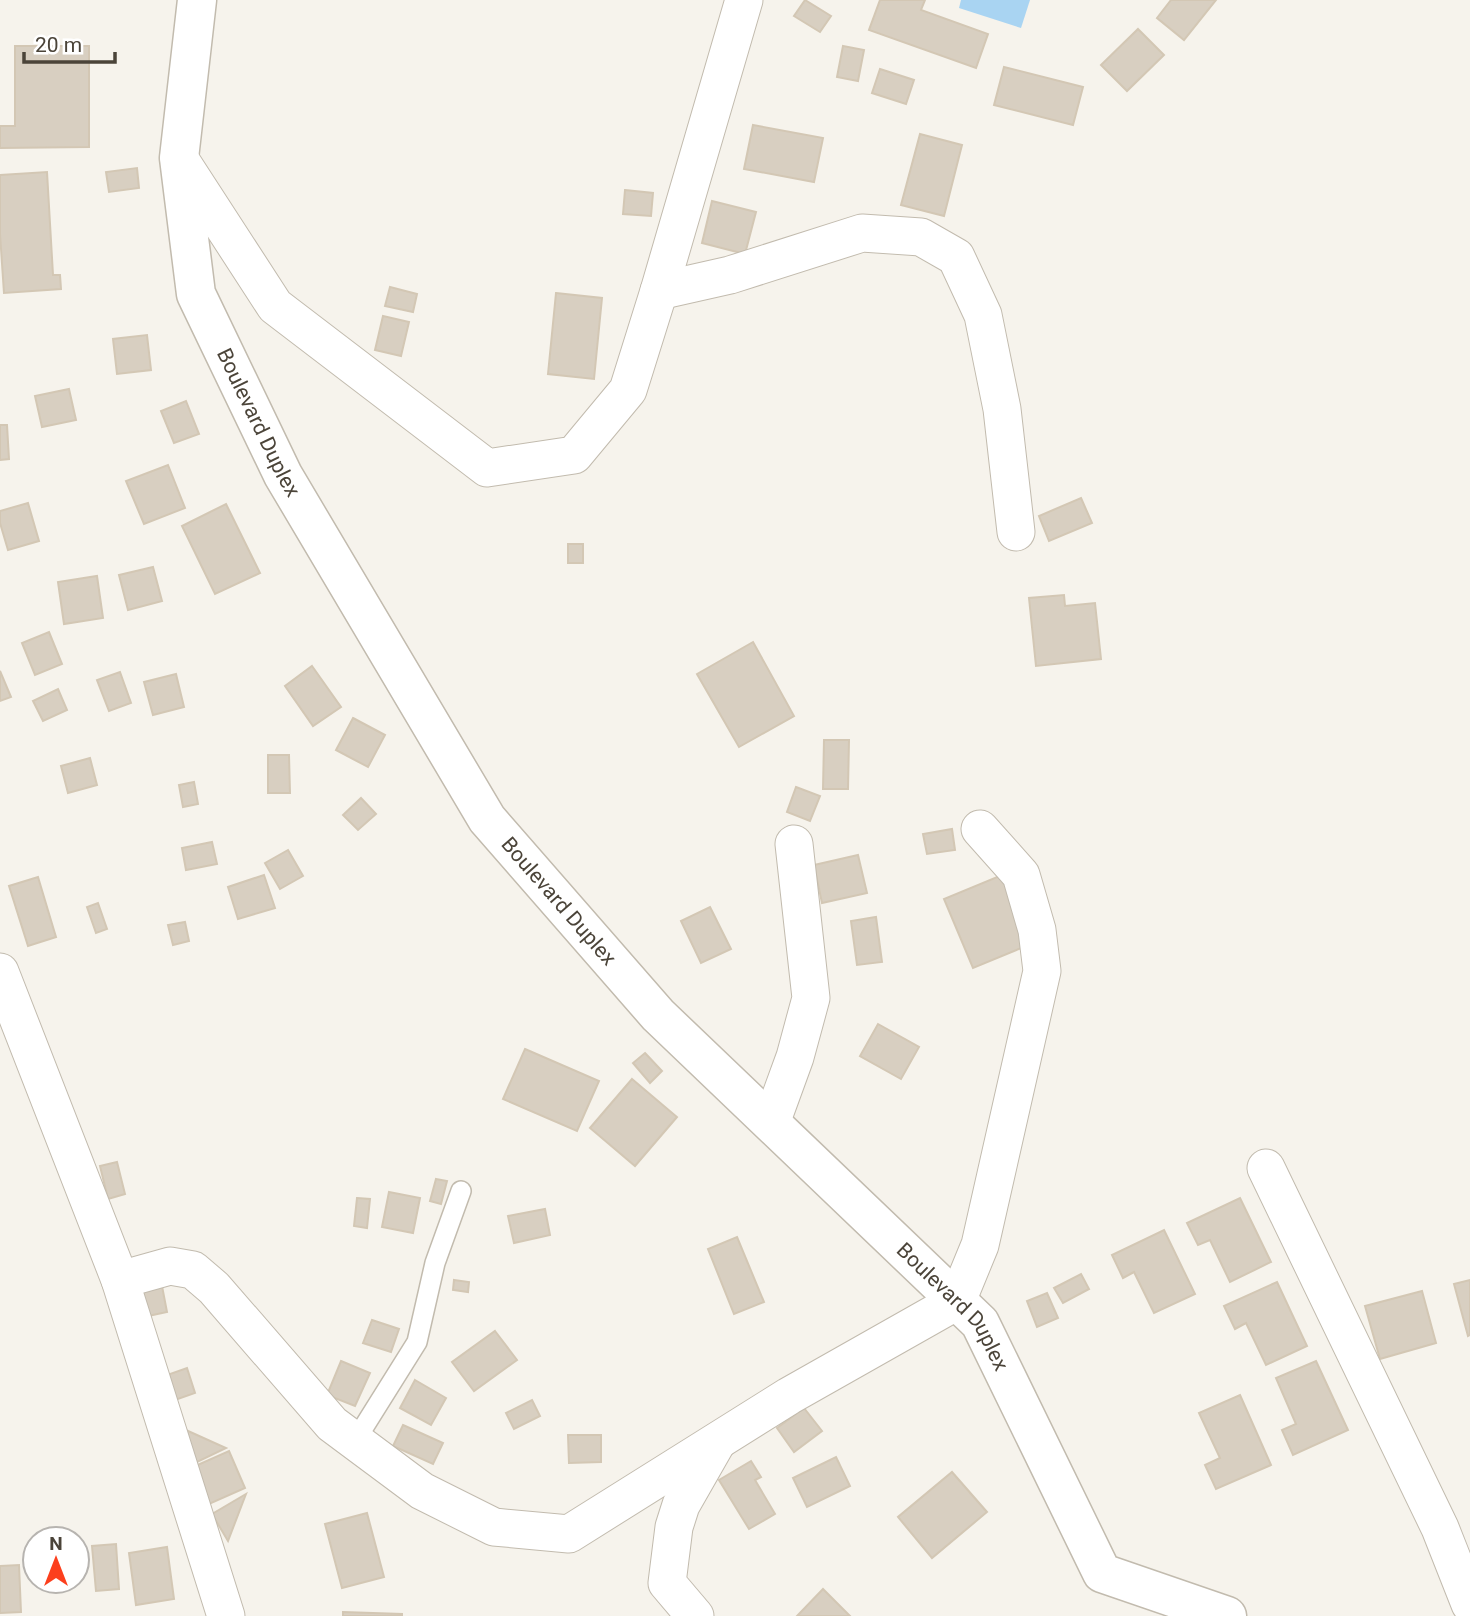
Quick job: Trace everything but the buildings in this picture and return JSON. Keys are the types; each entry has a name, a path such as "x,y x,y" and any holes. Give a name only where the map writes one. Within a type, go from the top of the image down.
{"street":[{"name":"Boulevard Duplex","path":"197,0 179,158 197,294 283,475 487,819 658,1015 980,1323 1102,1573 1227,1616"},
{"path":"179,158 275,306 487,468 574,455 628,390 744,0"},
{"path":"659,291 730,275 862,233 921,237 956,257 983,315 1002,409 1016,532"},
{"path":"120,1280 170,1266 193,1270 214,1288 332,1424 422,1491 494,1527 569,1534 789,1396 957,1301 980,1245 1042,971 1037,930 1021,875 980,829"},
{"path":"771,1123 795,1057 811,998 794,844"},
{"path":"0,972 120,1280 226,1616"},
{"path":"1266,1168 1440,1528 1470,1604"},
{"path":"695,1616 667,1583 674,1527 681,1505 719,1439"}],"lane":[{"path":"355,1441 416,1342 435,1263 461,1191"}],"water":[{"path":"961,0 1030,0 1021,28 959,8"}]}
